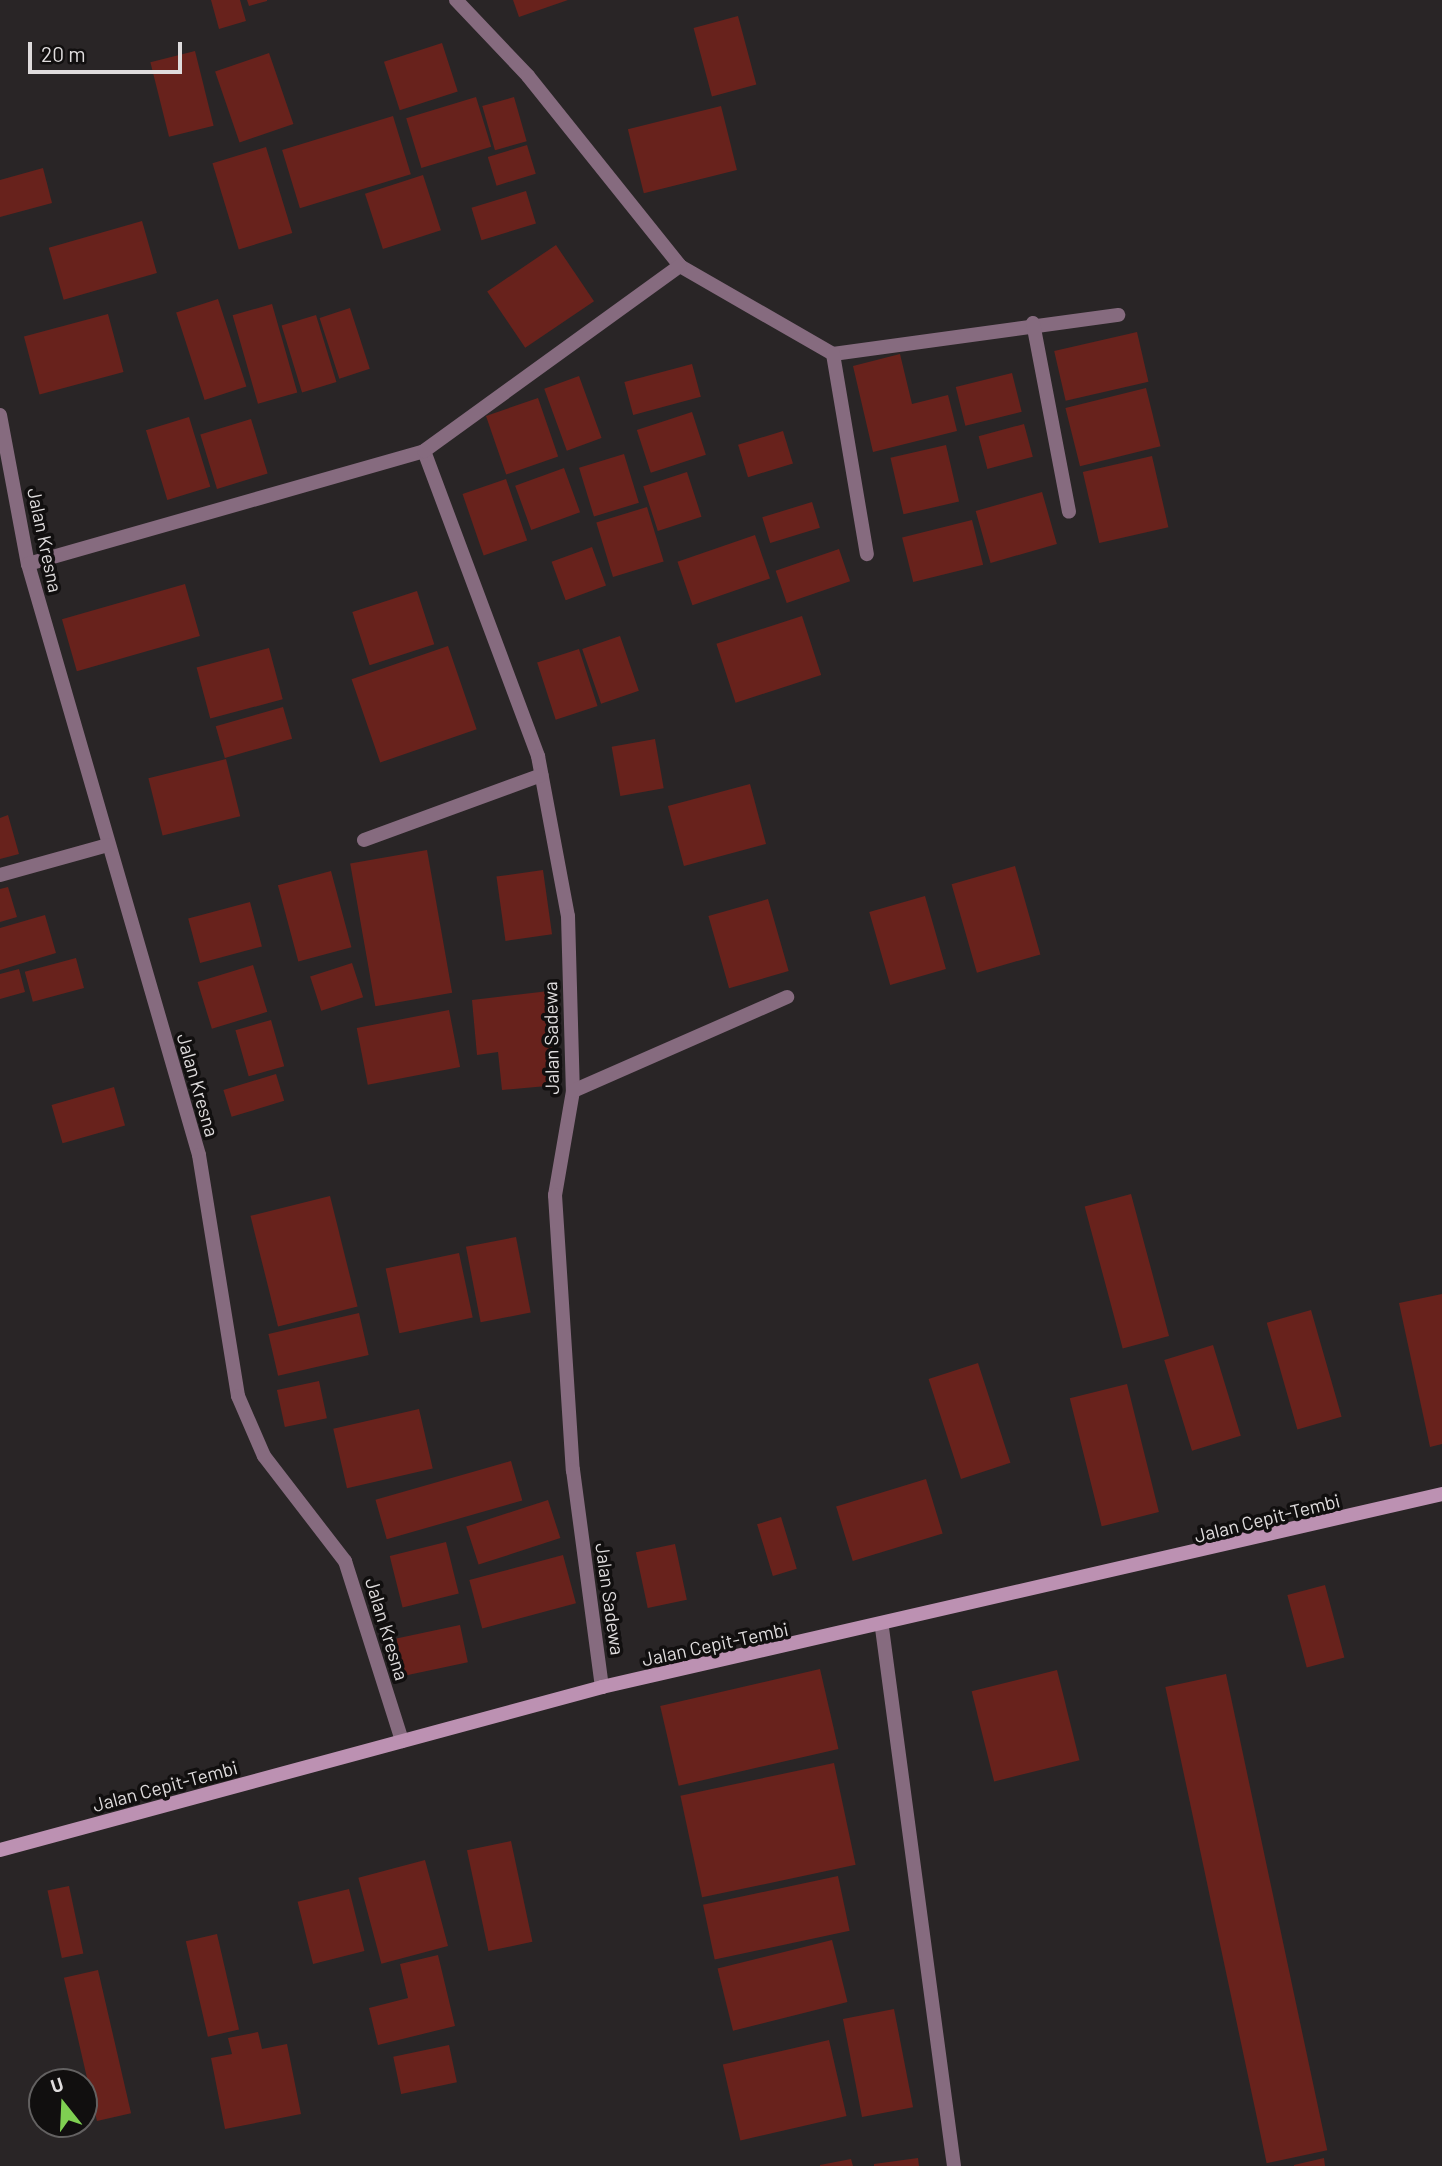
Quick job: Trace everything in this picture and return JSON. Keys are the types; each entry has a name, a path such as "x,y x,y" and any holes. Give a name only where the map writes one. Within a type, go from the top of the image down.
{"main road":[{"name":"Jalan Cepit-Tembi","path":"0,1850 602,1687 882,1628 1442,1494"}],"street":[{"path":"456,0 528,76 680,266 833,354 1033,323 1118,315"},
{"path":"28,564 424,451 680,266"},
{"path":"1033,323 1069,512"},
{"path":"833,354 867,554"},
{"name":"Jalan Kresna","path":"0,415 28,564 198,1155 238,1396 264,1456 345,1561 402,1741"},
{"name":"Jalan Sadewa","path":"424,451 542,775 568,916 573,1091 555,1195 573,1470 602,1687"},
{"path":"364,840 542,775"},
{"path":"0,876 108,845"},
{"path":"573,1091 787,997"},
{"path":"882,1628 954,2166"}],"building":[{"path":"211,0 240,0 246,21 219,29"},
{"path":"247,0 267,0 267,1 249,6"},
{"path":"513,0 568,0 519,17"},
{"path":"738,16 756,85 712,96 694,28"},
{"path":"442,43 458,92 400,110 384,62"},
{"path":"195,51 214,126 169,137 150,62"},
{"path":"269,53 293,124 240,142 215,72"},
{"path":"476,97 491,147 421,168 406,118"},
{"path":"514,97 527,141 495,150 482,106"},
{"path":"721,106 737,170 644,193 628,129"},
{"path":"393,116 411,174 300,208 282,150"},
{"path":"527,145 536,174 497,186 488,157"},
{"path":"266,147 292,233 239,249 212,163"},
{"path":"43,168 52,203 0,217 0,180"},
{"path":"423,175 441,230 383,249 365,194"},
{"path":"526,191 536,224 481,240 471,208"},
{"path":"142,221 157,273 64,300 49,248"},
{"path":"556,245 594,301 525,348 487,291"},
{"path":"218,299 246,386 205,400 176,313"},
{"path":"272,304 297,392 258,404 233,315"},
{"path":"350,308 370,369 339,379 320,318"},
{"path":"108,314 124,372 39,394 24,337"},
{"path":"316,315 336,382 302,392 282,326"},
{"path":"1137,332 1148,382 1066,401 1054,351"},
{"path":"900,354 912,404 948,395 957,431 873,452 853,366"},
{"path":"692,364 701,397 633,415 624,382"},
{"path":"1012,373 1022,412 965,426 956,387"},
{"path":"579,376 602,438 567,451 544,389"},
{"path":"1146,388 1161,446 1080,466 1065,408"},
{"path":"538,398 558,457 506,475 486,416"},
{"path":"692,412 706,455 651,473 637,430"},
{"path":"189,417 210,487 167,500 146,430"},
{"path":"251,419 268,474 217,489 200,434"},
{"path":"1024,424 1033,457 987,469 979,436"},
{"path":"783,431 793,464 748,477 738,445"},
{"path":"946,445 959,502 904,514 890,458"},
{"path":"624,454 639,503 594,517 579,468"},
{"path":"1152,456 1168,527 1099,543 1083,472"},
{"path":"564,468 580,512 531,530 515,486"},
{"path":"687,472 702,517 658,531 643,486"},
{"path":"506,479 527,540 484,555 463,494"},
{"path":"1042,492 1057,544 991,563 976,511"},
{"path":"812,502 820,528 770,543 762,517"},
{"path":"647,507 664,562 613,577 596,522"},
{"path":"972,520 983,565 913,582 902,537"},
{"path":"755,535 770,578 692,605 677,562"},
{"path":"592,547 606,586 566,600 552,562"},
{"path":"839,549 850,581 787,603 776,571"},
{"path":"185,584 200,636 77,671 62,619"},
{"path":"417,591 434,644 370,665 352,612"},
{"path":"802,616 821,675 736,703 716,644"},
{"path":"620,636 639,691 601,704 582,649"},
{"path":"448,646 477,729 380,762 352,679"},
{"path":"269,648 283,699 210,719 197,667"},
{"path":"579,649 598,706 556,720 537,663"},
{"path":"283,707 292,739 225,758 216,726"},
{"path":"655,739 664,788 620,796 612,747"},
{"path":"226,759 240,816 163,836 148,778"},
{"path":"750,784 766,844 684,866 668,806"},
{"path":"8,815 19,854 0,859 0,818"},
{"path":"427,850 452,993 375,1006 350,864"},
{"path":"1015,866 1040,954 977,973 952,884"},
{"path":"543,870 552,934 506,941 496,877"},
{"path":"331,871 351,947 298,962 278,885"},
{"path":"8,887 17,917 0,922 0,889"},
{"path":"925,896 946,969 890,985 869,912"},
{"path":"768,899 789,971 729,988 708,916"},
{"path":"250,902 262,946 200,963 188,919"},
{"path":"45,915 56,953 0,970 0,928"},
{"path":"76,958 84,988 33,1002 25,972"},
{"path":"352,963 363,997 321,1011 310,977"},
{"path":"253,965 267,1012 212,1029 198,982"},
{"path":"19,969 25,992 0,999 0,974"},
{"path":"549,991 558,1085 502,1090 498,1052 477,1055 472,1000"},
{"path":"449,1010 460,1067 368,1085 357,1028"},
{"path":"271,1020 284,1066 249,1076 235,1030"},
{"path":"276,1074 284,1101 232,1117 223,1090"},
{"path":"114,1087 125,1125 63,1143 52,1105"},
{"path":"1131,1194 1169,1336 1123,1348 1085,1206"},
{"path":"330,1196 358,1307 278,1326 250,1216"},
{"path":"516,1237 531,1313 481,1322 466,1247"},
{"path":"459,1253 473,1318 399,1333 386,1269"},
{"path":"1442,1294 1442,1444 1430,1447 1399,1303"},
{"path":"1311,1310 1342,1417 1297,1429 1267,1323"},
{"path":"359,1313 369,1355 278,1376 268,1334"},
{"path":"1213,1345 1241,1436 1192,1451 1164,1360"},
{"path":"978,1363 1010,1463 961,1479 929,1379"},
{"path":"319,1381 327,1418 285,1427 277,1390"},
{"path":"1127,1384 1159,1512 1102,1526 1070,1398"},
{"path":"419,1409 433,1468 347,1488 333,1429"},
{"path":"511,1461 522,1500 387,1539 375,1500"},
{"path":"926,1479 943,1534 853,1561 836,1506"},
{"path":"548,1500 560,1538 479,1565 466,1527"},
{"path":"781,1517 797,1569 773,1576 757,1524"},
{"path":"446,1542 459,1593 403,1607 390,1556"},
{"path":"675,1544 687,1600 648,1608 636,1552"},
{"path":"563,1555 576,1603 482,1628 469,1580"},
{"path":"1325,1585 1344,1657 1307,1668 1287,1595"},
{"path":"460,1625 468,1662 404,1676 396,1639"},
{"path":"820,1669 838,1749 679,1786 660,1706"},
{"path":"1057,1670 1079,1760 994,1782 972,1691"},
{"path":"1226,1674 1327,2150 1267,2163 1165,1687"},
{"path":"834,1763 856,1865 702,1897 680,1796"},
{"path":"511,1841 532,1942 488,1951 467,1850"},
{"path":"425,1860 448,1946 381,1964 358,1878"},
{"path":"838,1876 850,1931 715,1959 703,1905"},
{"path":"69,1886 83,1953 62,1958 47,1891"},
{"path":"349,1889 364,1951 313,1964 298,1902"},
{"path":"217,1934 239,2029 208,2037 186,1941"},
{"path":"832,1940 847,2002 733,2031 718,1969"},
{"path":"438,1955 455,2026 378,2045 369,2008 408,1998 400,1964"},
{"path":"98,1970 131,2113 98,2121 98,2068 85,2068 64,1978"},
{"path":"894,2009 913,2107 862,2117 843,2019"},
{"path":"258,2032 262,2049 287,2044 301,2114 225,2129 211,2058 232,2054 228,2038"},
{"path":"829,2040 847,2116 740,2141 723,2065"},
{"path":"449,2045 457,2082 401,2094 393,2057"},
{"path":"918,2158 919,2166 874,2166 874,2164"},
{"path":"1324,2158 1325,2166 1294,2166 1294,2165"},
{"path":"851,2159 853,2166 820,2166 820,2165"}]}
